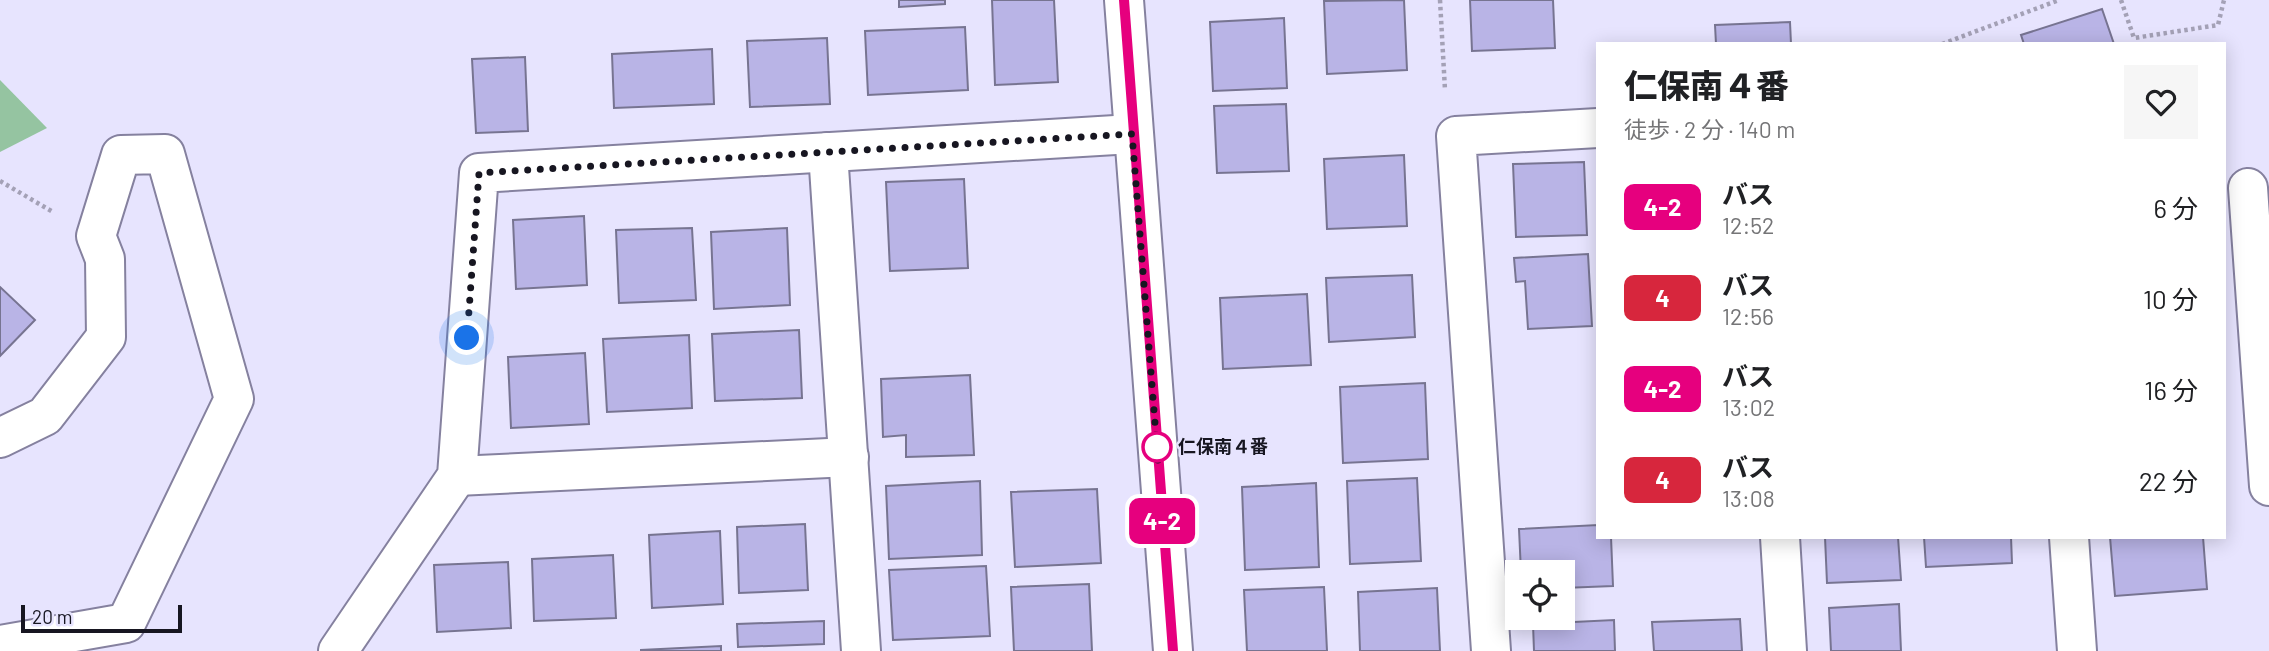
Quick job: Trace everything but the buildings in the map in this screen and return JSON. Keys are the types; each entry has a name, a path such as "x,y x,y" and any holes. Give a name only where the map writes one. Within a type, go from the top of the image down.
{"street":[{"path":"1124,0 1172,651"},
{"path":"1491,651 1456,136 1596,128"},
{"path":"338,651 457,476 479,173 1132,134"},
{"path":"828,152 861,651"},
{"path":"0,438 45,416 106,337 105,259 96,236 121,155 165,154 234,399 127,623 0,645"},
{"path":"2247,189 2269,486"},
{"path":"457,476 849,457"},
{"path":"1780,539 1787,651"},
{"path":"2069,539 2077,651"}],"path":[{"path":"1440,0 1445,93"},
{"path":"1947,42 2059,0"},
{"path":"2121,0 2134,38 2218,24 2224,0"},
{"path":"0,181 96,236"}],"green space":[{"path":"0,80 47,128 0,152"}],"bus line":[{"name":"4-2","path":"1124,0 1173,651"}],"place":[{"name":"仁保南４番","path":"1157,447"}],"route":[{"path":"467,338 479,173 1132,134 1158,461 1157,447"}]}
